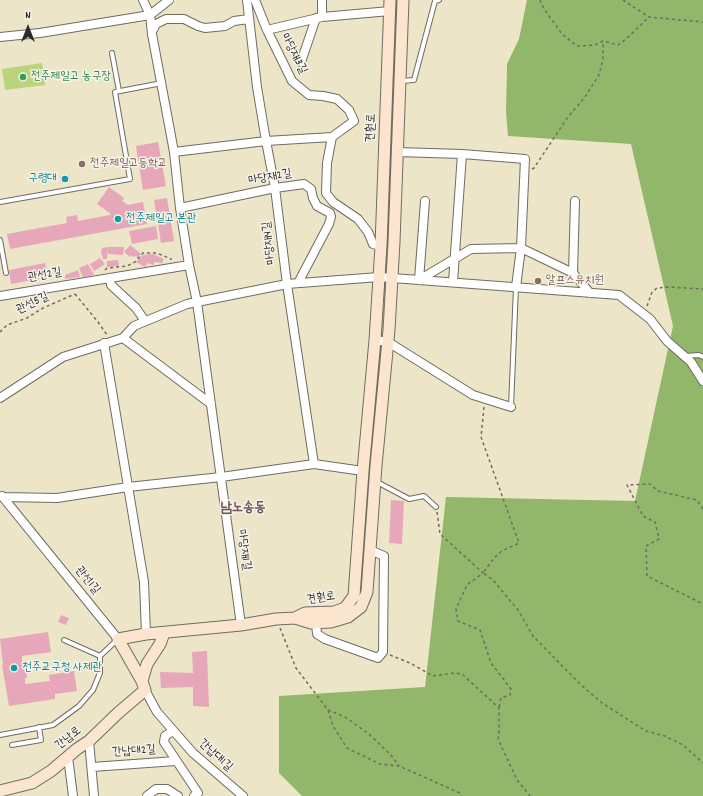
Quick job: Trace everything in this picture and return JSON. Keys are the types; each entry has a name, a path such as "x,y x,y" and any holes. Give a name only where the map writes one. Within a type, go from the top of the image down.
{"street":[{"path":"143,0 150,15 152,34 174,152 180,208 189,265 197,302 211,404"},
{"path":"0,37 40,33 150,15 169,0"},
{"name":"마당재4길","path":"247,0 266,141 276,188 287,284 314,464"},
{"path":"266,0 257,4 267,30 319,17"},
{"path":"301,62 319,17 322,0"},
{"name":"견훤로","path":"295,618 316,623 331,622 348,617 361,607 367,592 375,481 388,342 394,242 403,0"},
{"name":"견훤로","path":"295,618 305,613 334,612 345,608 354,596 363,471 375,340 381,246 390,5 319,17"},
{"path":"152,34 156,24 166,18 184,18 198,26 205,28 225,26 234,21 249,19"},
{"name":"마당재3길","path":"267,30 292,81 309,95 337,99 349,110 354,121 332,137"},
{"path":"174,152 266,141 332,137 327,163 326,193 333,202 358,219 368,232 373,244 381,246"},
{"path":"397,152 462,154 525,159 521,248 516,287"},
{"path":"453,282 462,154"},
{"name":"마당재2길","path":"180,208 276,188 304,184 311,189 313,198 318,206 330,213 331,217 329,224 298,283"},
{"path":"419,280 425,201"},
{"path":"574,273 575,201"},
{"path":"419,280 471,249 521,248 574,273 590,293"},
{"path":"145,321 136,308 111,285 110,278 189,265"},
{"path":"0,398 63,357 123,338 134,326 187,304 287,284 379,277 619,295 650,320 667,341 691,362 703,381"},
{"name":"관선2길","path":"0,296 110,278"},
{"path":"123,338 211,404"},
{"path":"375,340 388,342 473,395 511,407"},
{"path":"107,342 115,410 144,582 146,634"},
{"name":"마당재1길","path":"211,404 241,625"},
{"path":"2,496 57,498 128,487 221,477 314,464 363,471"},
{"name":"관선1길","path":"2,496 118,639 143,686"},
{"path":"316,623 317,634 325,639 378,658 383,652 384,556 370,550"},
{"path":"118,639 146,634 295,618"},
{"path":"143,686 147,664 160,644 164,633"},
{"name":"간납대1길","path":"143,686 157,712 173,731 193,753 243,796"},
{"name":"간납로","path":"0,791 32,783 51,770 89,741 143,686"},
{"path":"173,731 165,736 164,742 196,795"},
{"path":"89,741 94,796"},
{"path":"68,757 73,796"},
{"name":"간납대2길","path":"92,767 176,761"},
{"path":"147,796 156,790 167,789 178,796"}],"lane":[{"path":"400,81 414,80 436,1 439,0"},
{"path":"112,53 119,91"},
{"path":"0,202 130,179 115,92 162,83"},
{"path":"0,240 6,273"},
{"path":"511,407 516,287"},
{"path":"684,356 699,355 703,358"},
{"path":"375,481 410,499 424,496 436,507"},
{"path":"0,735 53,725 79,706 93,690 100,672 100,656 118,639"},
{"path":"64,640 100,656"},
{"path":"12,745 41,740 39,727"}],"path":[{"path":"540,0 544,9 562,34 578,46 594,45 604,41 618,45 649,17"},
{"path":"623,0 649,17 703,22"},
{"path":"525,173 534,168 568,117 585,97 599,75 603,59 604,41"},
{"path":"103,271 107,268 127,266 135,262 143,253 157,253 171,259 172,268"},
{"path":"650,320 646,308 650,296 655,289 660,287 703,289"},
{"name":"관선5길","path":"0,332 8,325 27,318 43,308 75,294 98,322 107,342"},
{"path":"485,399 481,437 519,543 502,551 494,558 483,573 467,584 456,609 458,621 480,630 491,663 511,689 510,695 501,698 499,708 498,739 517,780 530,796"},
{"path":"703,509 697,500 658,491 650,484 627,486 643,516 655,522 659,539 646,546 647,576 703,604"},
{"path":"436,507 440,534 483,573 494,580 518,610 533,636 581,685 602,703 646,731 665,736 683,745 703,763"},
{"path":"276,619 296,668 328,710 333,726 347,748 380,764 399,766 460,793 461,796"},
{"path":"383,652 410,663 433,676 454,673 462,674 499,708"},
{"path":"328,710 345,717 369,734 391,755 399,766"}],"green space":[{"path":"527,0 703,0 703,796 302,796 279,773 279,696 425,687 446,497 635,501 673,326 631,144 508,136 506,112 507,64 519,39"},
{"name":"전주제일고 농구장","path":"42,63 45,85 5,90 2,69"}],"building":[{"path":"158,142 166,186 143,190 136,146"},
{"name":"구령대","path":"69,175 70,181 61,183 60,177"},
{"name":"전주제일고 본관","path":"109,187 124,198 122,201 128,205 143,202 147,224 10,249 7,234 67,223 66,217 77,215 78,221 110,215 111,214 97,204"},
{"path":"167,198 174,241 161,243 154,200"},
{"path":"156,226 158,239 132,244 129,231"},
{"path":"130,245 141,254 138,258 131,255 130,257 124,252"},
{"path":"108,247 107,259 103,259 101,252 102,248"},
{"path":"108,247 124,247 123,255 108,254"},
{"path":"153,254 164,259 162,263 155,262 153,265 148,263 145,267 136,262 143,255"},
{"path":"100,258 105,264 94,271 90,264"},
{"path":"118,260 119,266 107,267 107,261"},
{"path":"45,263 48,277 11,284 9,270"},
{"path":"88,264 94,275 83,277 79,268"},
{"path":"78,270 80,277 65,279 65,275"},
{"path":"391,500 404,501 402,544 389,543"},
{"path":"61,615 69,618 66,625 58,622"},
{"name":"천주교구청 사제관","path":"48,632 51,652 22,656 22,662 25,662 27,678 25,678 25,684 50,681 49,675 74,671 77,691 55,694 55,699 9,706 2,665 0,639"},
{"path":"207,651 209,707 193,706 193,687 161,688 160,672 193,673 192,652"}],"place":[{"name":"전주제일고 농구장","path":"23,77"},
{"name":"전주제일고등학교","path":"82,164"},
{"name":"구령대","path":"65,179"},
{"name":"전주제일고 본관","path":"118,219"},
{"name":"알프스유치원","path":"538,281"},
{"name":"천주교구청 사제관","path":"14,668"}],"district":[{"name":"남노송동","path":"243,509"}]}
